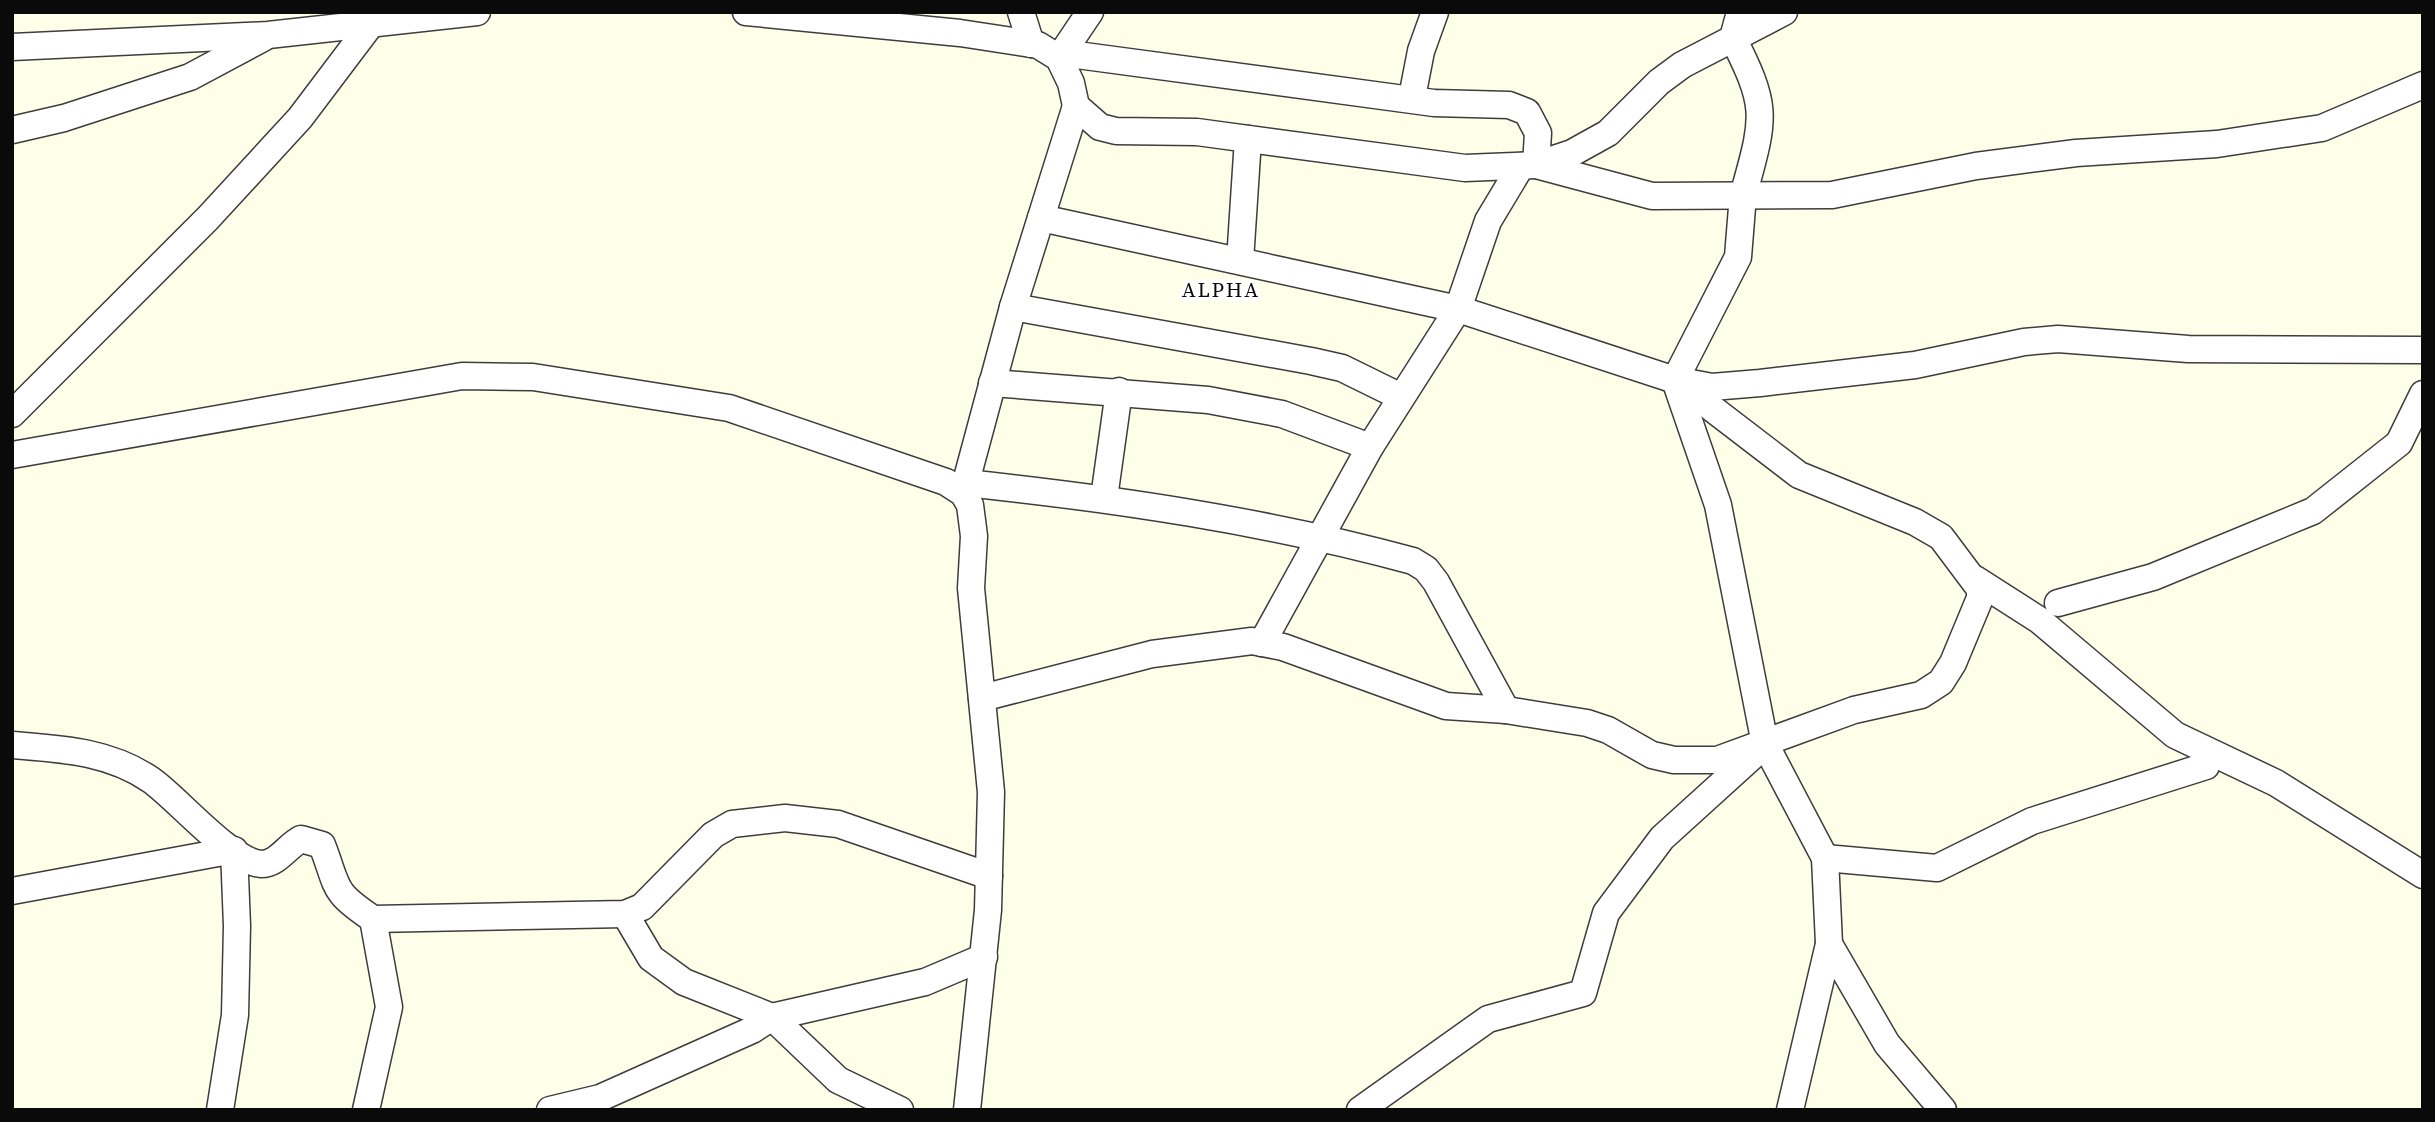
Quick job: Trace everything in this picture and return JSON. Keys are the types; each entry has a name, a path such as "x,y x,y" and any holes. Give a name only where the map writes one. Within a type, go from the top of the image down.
{"street":[{"path":"12,47 268,36 477,12"},
{"path":"746,12 960,33 1031,44 1060,55 1434,103 1509,105 1527,112 1538,133 1528,166 1488,221 1458,309 1370,447 1262,643"},
{"path":"1021,12 1031,44"},
{"path":"1060,55 1090,12"},
{"path":"1414,86 1421,51 1435,12"},
{"path":"1740,12 1733,38 1757,86 1761,130 1744,190 1738,257 1675,380 1718,505 1765,744 1825,858 1829,944 1790,1110"},
{"path":"1076,106 1100,127 1116,131 1167,130 1465,168 1528,166 1572,153 1608,133 1659,82 1682,65 1784,12"},
{"path":"12,414 208,218 281,138 370,24"},
{"path":"12,130 64,118 190,76 268,36"},
{"path":"967,1110 984,957 991,792 971,588 974,537 965,488 1013,307 1076,106 1071,83 1060,55"},
{"path":"1528,166 1652,196 1744,190 1832,195 1976,166 2076,153 2217,144 2322,128 2423,85"},
{"path":"1240,261 1248,139"},
{"path":"1041,218 1458,309 1675,380 1712,387 1915,365 2024,342 2058,339 2188,349 2423,350"},
{"path":"1013,307 1311,360 1342,368 1401,397"},
{"path":"12,455 462,376 533,377 729,408 965,488 1104,498 1321,536 1413,561 1426,569 1436,582 1506,710"},
{"path":"1675,380 1799,475 1915,522 1941,537 1975,579 2039,620 2175,735 2276,783 2423,875"},
{"path":"992,383 1208,400 1282,414 1370,447"},
{"path":"1104,498 1119,391"},
{"path":"2058,603 2153,577 2312,511 2399,443 2423,394"},
{"path":"982,698 1152,654 1219,644 1262,643 1283,647 1446,706 1506,710 1587,723 1608,730 1652,755 1674,760 1717,760 1854,710 1921,695 1941,682 1953,663 1980,598 1975,579"},
{"path":"1360,1110 1488,1019 1583,993 1606,913 1662,838 1765,744"},
{"path":"12,745 88,752 123,764 152,780 234,850 260,864 271,863 291,844 301,839 322,845 336,888 343,899 373,919 625,914 642,907 713,835 732,824 785,818 809,818 838,824 989,876"},
{"path":"1825,858 1937,868 2032,821 2206,766"},
{"path":"12,891 234,850"},
{"path":"220,1110 236,1015 234,850"},
{"path":"625,914 651,958 684,982 772,1017 838,1080 900,1110"},
{"path":"366,1110 388,1007 373,919"},
{"path":"1829,944 1887,1044 1943,1110"},
{"path":"550,1110 600,1098 752,1030 772,1017 925,982 984,957"}],"district":[{"name":"ALPHA","path":"1221,290"}]}
